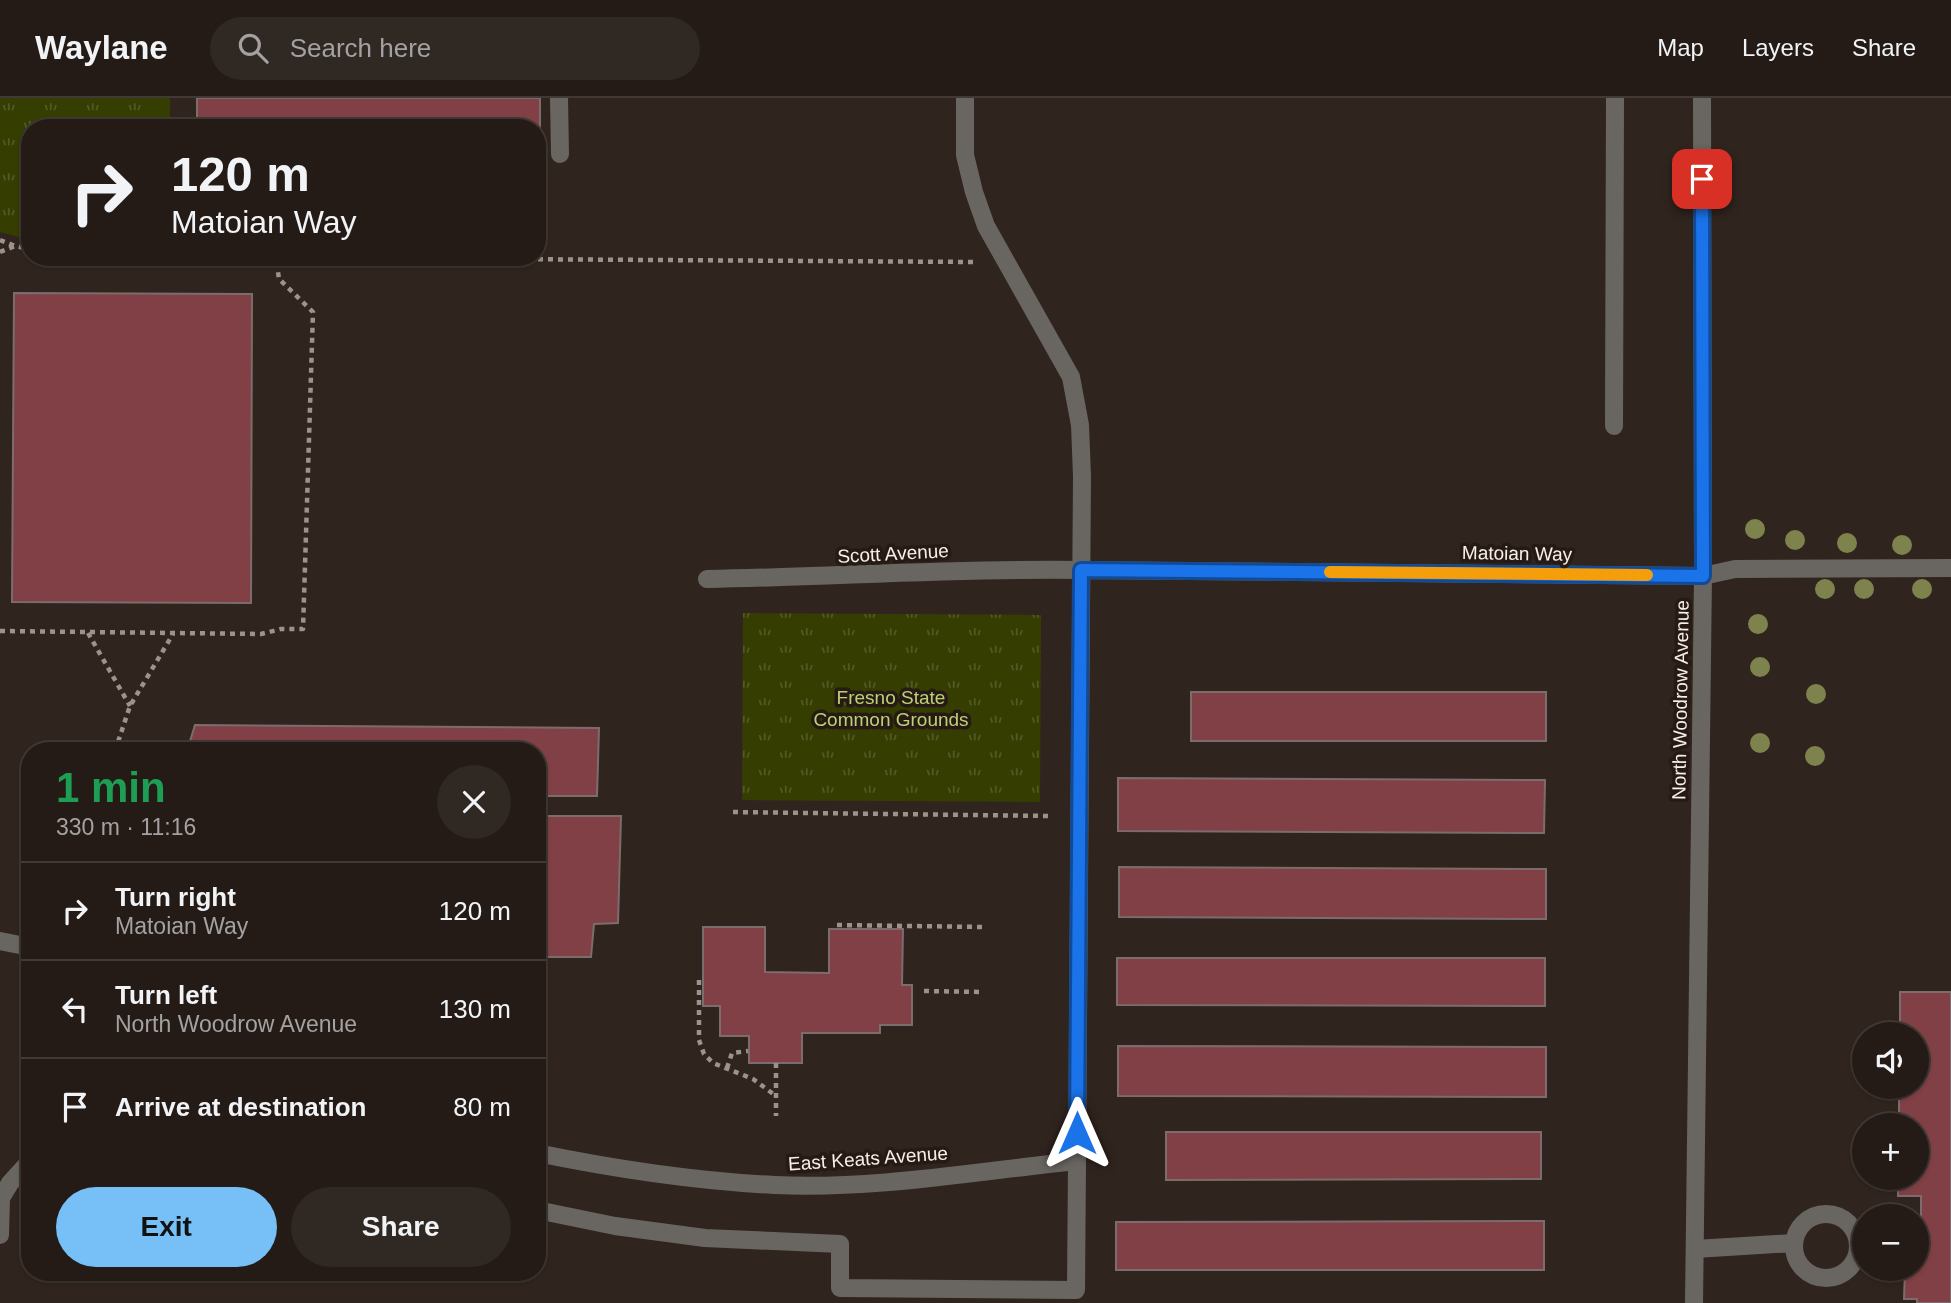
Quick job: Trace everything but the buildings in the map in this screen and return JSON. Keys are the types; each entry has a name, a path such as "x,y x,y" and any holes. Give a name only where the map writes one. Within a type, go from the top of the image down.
{"street":[{"path":"559,98 560,154"},
{"path":"546,1212 615,1226 705,1238 840,1244 840,1288 1076,1290 1082,476 1080,425 1076,395 1064,362 986,226 965,155 965,98"},
{"path":"1614,426 1615,98"},
{"name":"North Woodrow Avenue","path":"1694,1303 1703,576 1702,98"},
{"name":"Matoian Way","path":"1081,570 1703,576 1735,569 1951,568"},
{"name":"Scott Avenue","path":"707,579 828,577 976,569 1081,570"},
{"path":"0,941 21,945"},
{"name":"East Keats Avenue","path":"546,1155 611,1168 776,1185 850,1184 1077,1161"},
{"path":"0,1235 1,1198 21,1171"},
{"path":"1695,1249 1794,1243"}],"path":[{"path":"0,240 21,247"},
{"path":"0,251 15,246"},
{"path":"546,260 975,262"},
{"path":"0,631 261,634 281,629 303,629 313,312 279,279 277,266"},
{"path":"88,632 130,706"},
{"path":"118,742 130,706 173,633"},
{"path":"733,812 1048,816"},
{"path":"837,925 983,926"},
{"path":"699,980 699,1040 705,1054 713,1063 752,1079 776,1096"},
{"path":"924,991 982,992"},
{"path":"727,1068 733,1053 748,1051"},
{"path":"776,1063 776,1116"}],"green space":[{"path":"0,98 170,98 170,119 21,119 21,238 0,232"},
{"name":"Fresno State Common Grounds","path":"743,613 1041,615 1040,802 742,800"}],"slow traffic":[{"path":"1330,572 1647,575"}],"route":[{"path":"1077,1133 1081,570 1703,576 1702,179"}]}
